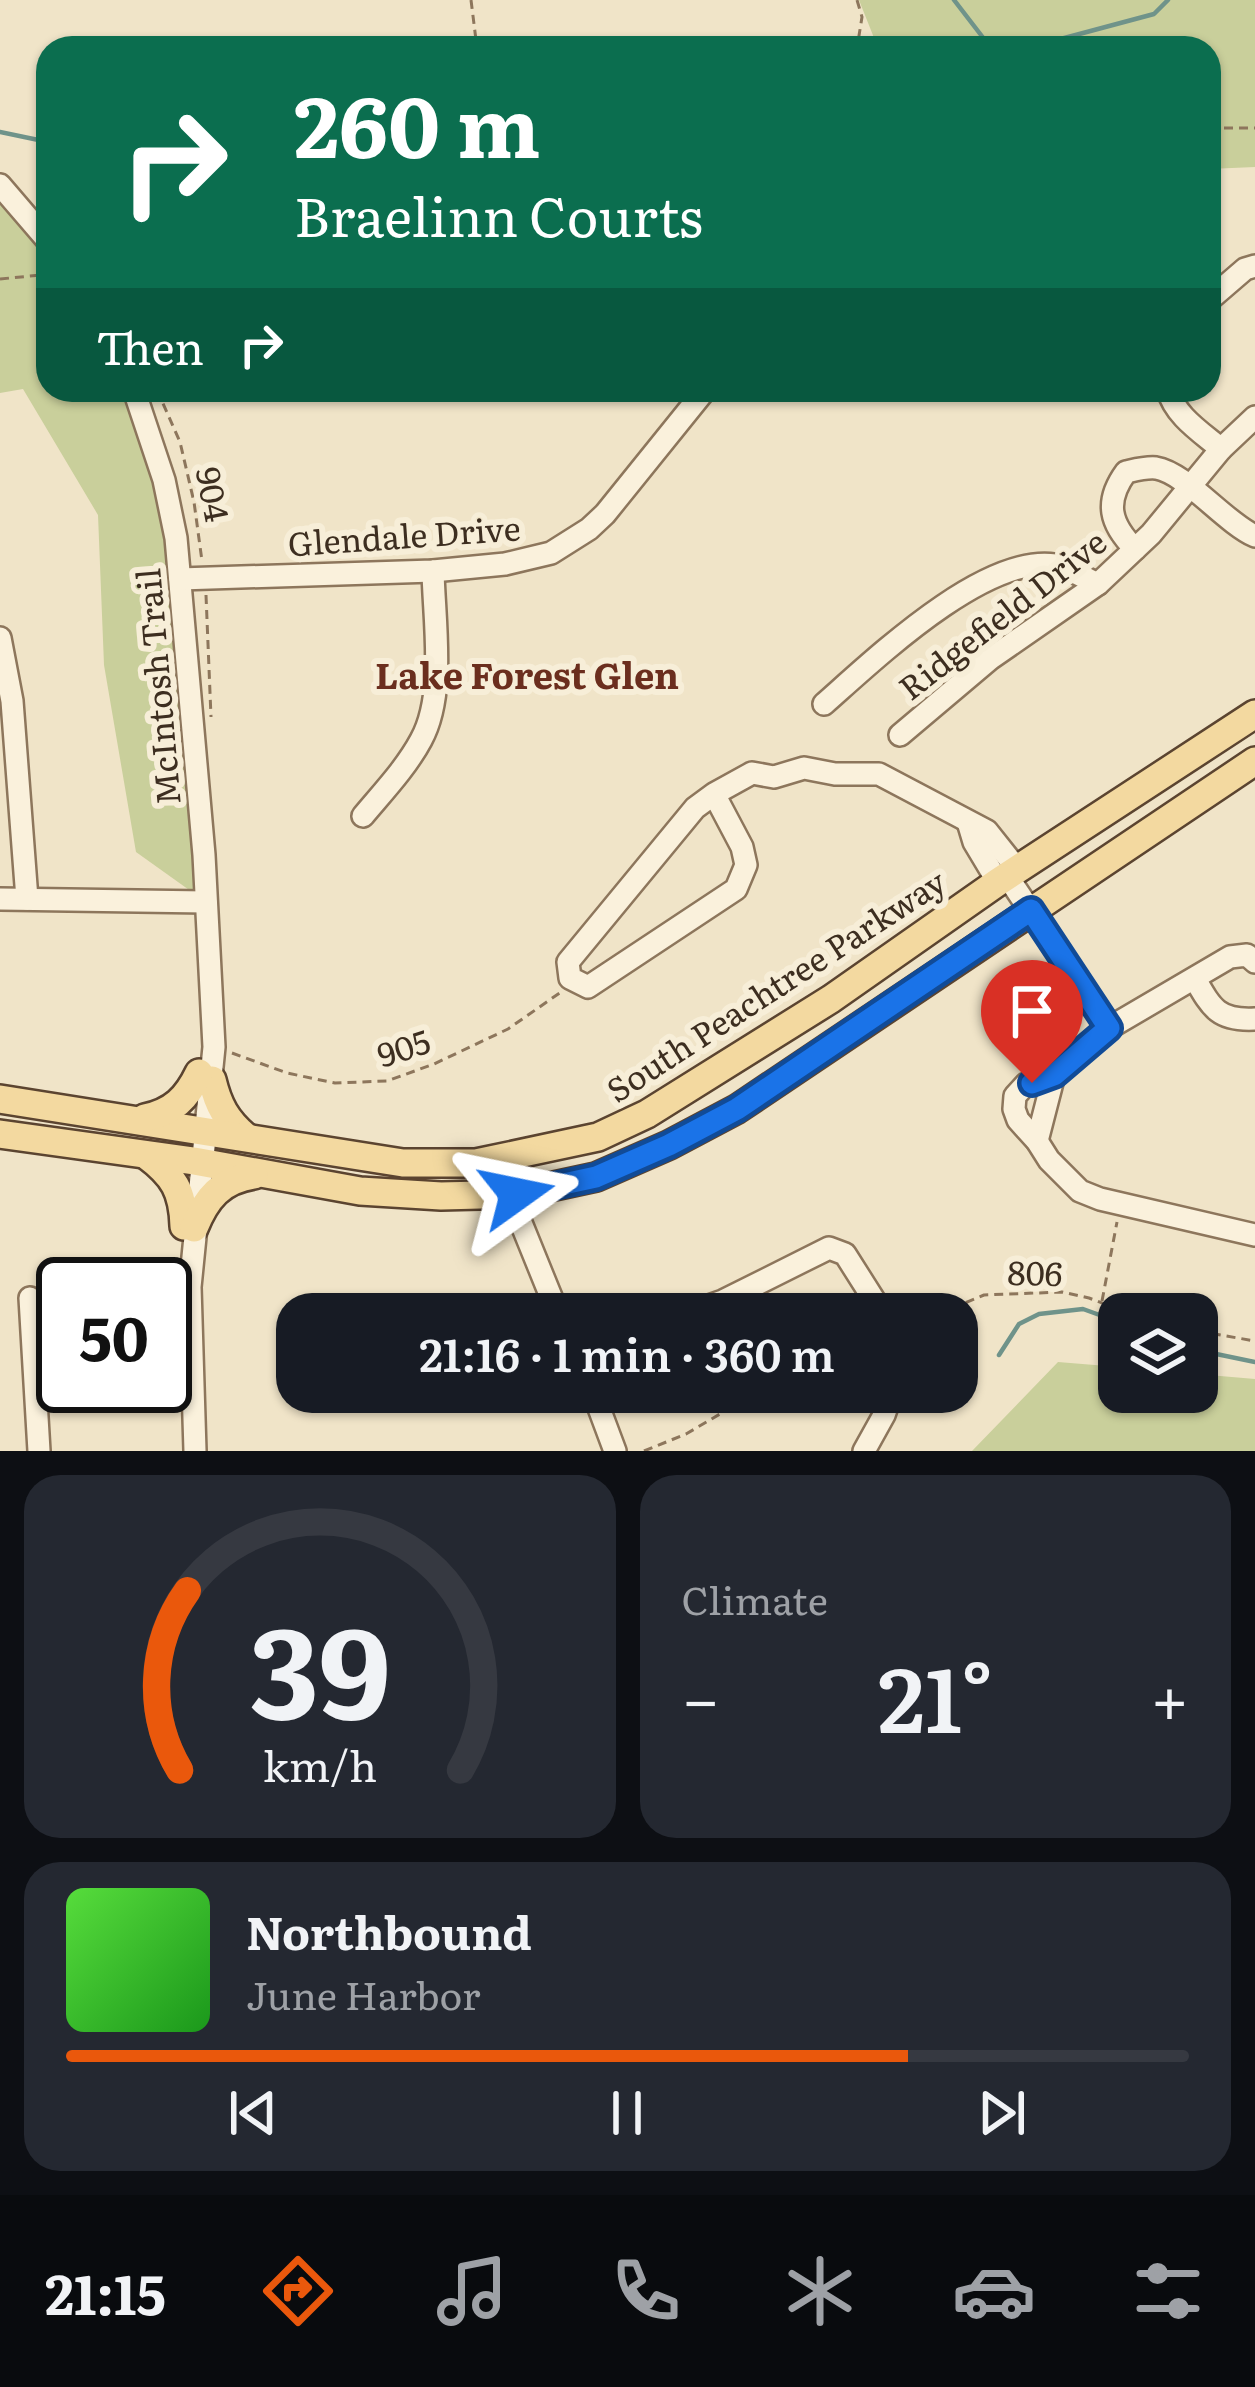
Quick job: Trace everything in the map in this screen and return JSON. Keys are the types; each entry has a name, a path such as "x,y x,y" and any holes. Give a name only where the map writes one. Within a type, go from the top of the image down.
{"main road":[{"name":"South Peachtree Parkway","path":"0,1100 403,1162 476,1163 598,1137 647,1114 831,999 1255,714"},
{"path":"0,1134 360,1191 517,1194 596,1177 737,1109 1255,761"},
{"path":"140,1119 177,1106 205,1077 229,1122 245,1137"},
{"path":"146,1155 176,1184 189,1227"},
{"path":"189,1227 217,1189 237,1178 260,1174"}],"street":[{"path":"0,185 36,227"},
{"path":"1221,290 1255,266"},
{"name":"McIntosh Trail","path":"138,402 164,480 176,538 214,1046 205,1077 189,1227 195,1451"},
{"name":"Glendale Drive","path":"180,579 434,571 529,560 570,542 605,514 695,402"},
{"path":"1172,402 1221,449"},
{"name":"Ridgefield Drive","path":"900,735 990,659 1098,584 1255,417"},
{"path":"1135,549 1113,518 1115,487 1126,472 1160,468 1239,529 1255,536"},
{"path":"824,704 926,617 987,580 1034,565 1058,565 1098,584"},
{"path":"363,816 410,758 431,714 434,571"},
{"path":"0,638 12,701 27,899"},
{"path":"714,794 742,847 746,865 736,889 588,987 570,978 568,962 695,808 714,794 752,773 775,777 804,768 879,774 987,830 1008,876 1109,1028"},
{"path":"0,899 206,902"},
{"path":"1255,962 1247,955 1230,957 1109,1028 1054,1075 1026,1084 1015,1096 1014,1109 1018,1120 1080,1191 1255,1235"},
{"path":"1195,979 1218,1014 1255,1019"},
{"path":"1037,1141 1054,1075"},
{"path":"508,1158 517,1194 529,1206 556,1276 558,1293"},
{"path":"739,1293 829,1248 845,1254 871,1293"},
{"path":"30,1298 39,1451"},
{"path":"601,1413 615,1451"},
{"path":"864,1451 885,1413"}],"path":[{"path":"471,0 476,36"},
{"path":"856,0 862,16 859,36"},
{"path":"1221,128 1255,128"},
{"path":"0,279 36,275"},
{"name":"904","path":"162,402 179,442 194,502 207,612"},
{"name":"905","path":"226,1052 335,1083 387,1081 508,1030 556,994 579,984"},
{"path":"1104,1293 1120,1204"},
{"name":"806","path":"978,1297 1061,1292 1098,1302"},
{"path":"1218,1335 1255,1341"},
{"path":"644,1451 722,1413"}],"green space":[{"path":"859,0 1255,0 1255,167 1221,168 1221,36 873,36"},
{"path":"0,198 36,232 36,402 128,402 164,480 206,902 136,852 104,665 98,515 23,389 0,393"},
{"path":"1058,1362 1098,1365 1098,1413 1218,1413 1218,1376 1255,1379 1255,1451 972,1451"}],"waterway":[{"path":"954,0 982,36"},
{"path":"1072,36 1154,14 1168,0"},
{"path":"0,132 36,140"},
{"path":"999,1355 1019,1324 1039,1314 1083,1309 1098,1314"},
{"path":"1218,1354 1255,1362"}],"district":[{"name":"Lake Forest Glen","path":"527,673"}],"route":[{"path":"517,1194 596,1177 737,1109 1031,910 1109,1028 1054,1075 1032,1083"}]}
